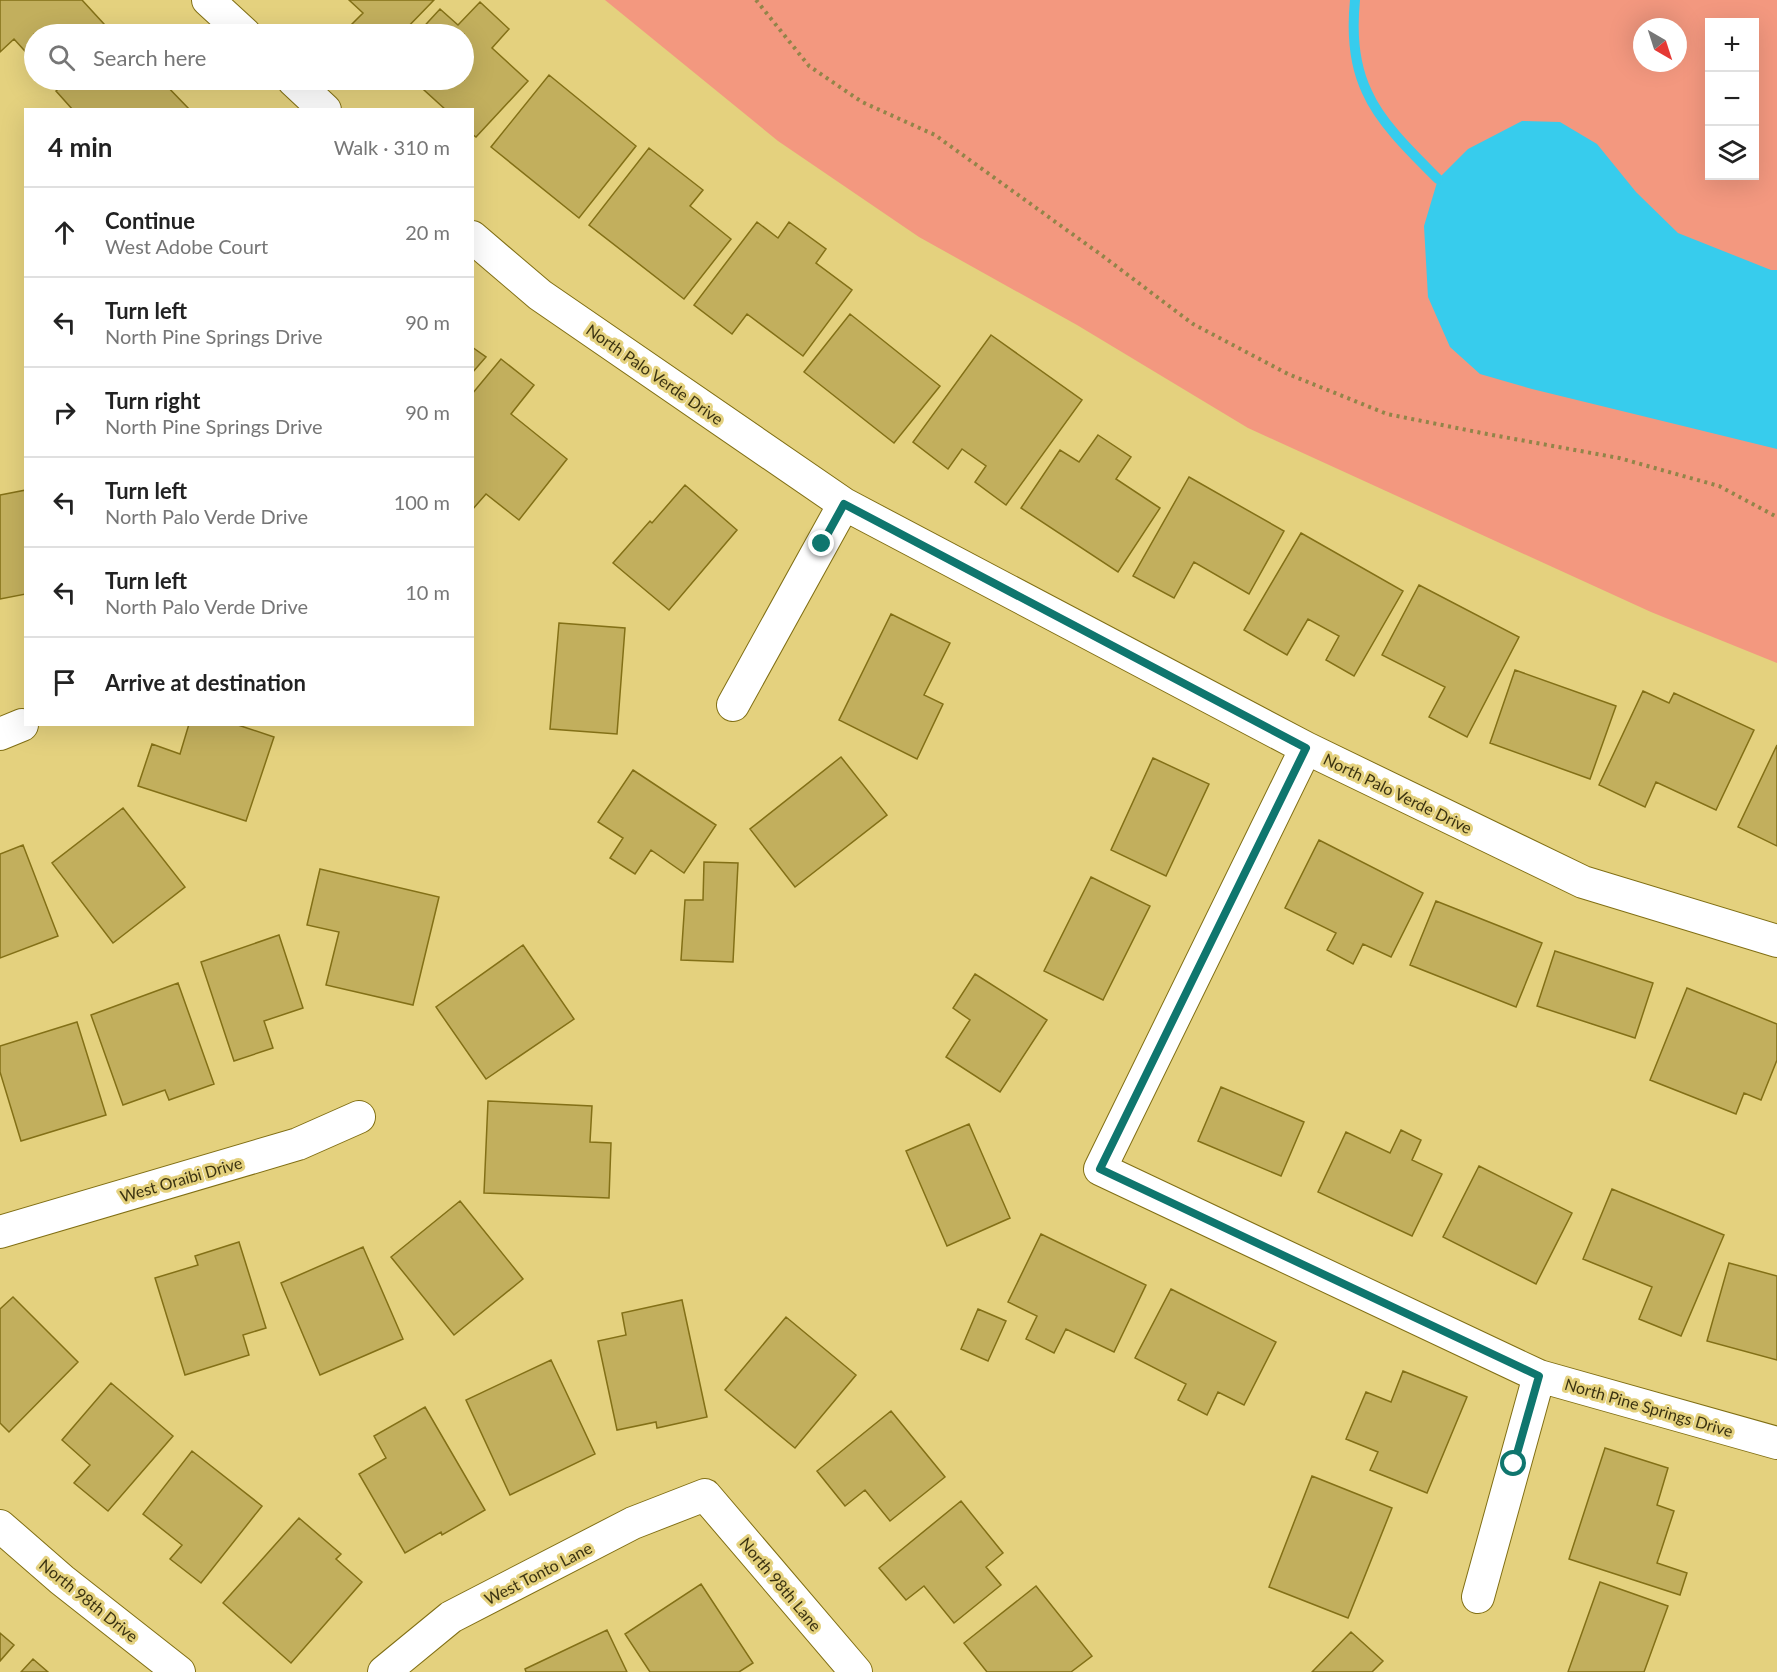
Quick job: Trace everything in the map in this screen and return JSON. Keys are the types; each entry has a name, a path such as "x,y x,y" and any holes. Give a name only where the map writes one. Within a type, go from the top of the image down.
{"street":[{"path":"208,0 234,24"},
{"path":"304,90 323,108"},
{"name":"North Palo Verde Drive","path":"474,239 540,295 844,504 1306,748 1583,882 1777,941"},
{"path":"733,705 844,504"},
{"name":"North Pine Springs Drive","path":"1306,748 1100,1169 1539,1376 1777,1443"},
{"name":"West Oraibi Drive","path":"0,1232 298,1144 359,1117"},
{"path":"1478,1597 1539,1376"},
{"name":"West Tonto Lane","path":"384,1672 451,1617 633,1524 705,1495"},
{"name":"North 98th Lane","path":"705,1495 856,1672"},
{"name":"North 98th Drive","path":"0,1526 62,1580 179,1672"}],"path":[{"path":"756,0 809,66 862,102 935,135 1100,254 1192,324 1288,374 1388,414 1619,458 1719,486 1777,517"}],"shaded area":[{"path":"605,0 1777,0 1777,663 1651,612 1248,428 1077,325 919,237 778,141"}],"water":[{"path":"1522,121 1560,122 1597,144 1636,192 1678,233 1771,270 1777,270 1777,449 1532,389 1480,374 1450,347 1428,297 1424,226 1438,179 1468,149"}],"building":[{"path":"0,0 82,0 104,24 24,24 24,50 14,39 0,52"},
{"path":"349,0 434,0 411,24 352,24 363,13"},
{"path":"480,2 509,29 492,48 528,81 476,137 474,136 474,108 444,108 424,90 474,90 474,24 459,24"},
{"path":"440,9 457,24 426,24"},
{"path":"549,75 636,146 579,218 491,147"},
{"path":"171,90 188,108 71,108 56,91"},
{"path":"649,148 703,190 690,206 731,239 684,299 589,225"},
{"path":"757,222 778,238 789,222 826,249 816,263 852,290 803,356 747,314 732,334 694,305"},
{"path":"850,314 940,386 894,443 804,372"},
{"path":"991,335 1082,400 1006,505 975,482 986,466 962,449 948,469 913,442"},
{"path":"474,348 486,357 474,371"},
{"path":"501,359 534,385 511,414 567,459 519,520 486,494 474,508 474,392"},
{"path":"1098,435 1131,457 1116,479 1160,508 1118,572 1021,508 1060,450 1079,462"},
{"path":"1189,477 1284,531 1249,594 1194,562 1174,598 1133,576"},
{"path":"685,485 737,530 669,610 613,563"},
{"path":"24,490 24,594 0,599 0,495"},
{"path":"1301,533 1403,591 1354,676 1326,660 1339,636 1308,619 1287,655 1244,630"},
{"path":"1419,585 1519,637 1467,737 1429,717 1445,687 1382,655"},
{"path":"891,614 950,643 924,695 943,704 917,759 839,720"},
{"path":"559,623 625,628 617,734 550,729"},
{"path":"1515,670 1616,706 1590,779 1490,743"},
{"path":"1643,691 1669,703 1674,693 1754,730 1716,810 1656,782 1645,807 1599,785"},
{"path":"188,726 241,726 274,737 246,821 138,786 152,744 180,754"},
{"path":"1777,745 1777,846 1738,827"},
{"path":"841,757 887,815 795,887 750,829"},
{"path":"1153,758 1209,784 1166,876 1111,850"},
{"path":"633,770 716,825 684,873 651,850 635,874 610,858 623,838 598,822"},
{"path":"123,808 185,887 113,943 52,863"},
{"path":"1319,840 1423,893 1391,957 1363,944 1353,964 1327,950 1336,933 1285,908"},
{"path":"23,845 58,936 0,958 0,854"},
{"path":"704,862 738,863 733,962 681,960 685,900 703,900"},
{"path":"320,869 439,897 413,1005 326,985 339,932 307,925"},
{"path":"1091,877 1150,906 1103,1000 1044,971"},
{"path":"1436,901 1542,943 1516,1007 1410,965"},
{"path":"279,935 303,1008 264,1021 273,1048 234,1061 201,962"},
{"path":"523,945 574,1019 486,1079 436,1007"},
{"path":"1555,951 1653,983 1635,1038 1537,1006"},
{"path":"975,974 1047,1020 1000,1092 946,1057 970,1020 953,1008"},
{"path":"178,983 214,1084 169,1100 165,1090 123,1105 91,1015"},
{"path":"1687,988 1777,1024 1777,1060 1761,1100 1744,1093 1736,1114 1650,1080"},
{"path":"77,1022 106,1115 21,1141 0,1072 0,1046"},
{"path":"1221,1087 1304,1122 1281,1176 1198,1141"},
{"path":"488,1101 592,1106 590,1142 611,1143 609,1198 484,1193"},
{"path":"969,1124 1010,1218 947,1246 906,1151"},
{"path":"1401,1130 1421,1140 1412,1160 1442,1174 1412,1236 1318,1192 1346,1132 1390,1153"},
{"path":"1479,1166 1572,1213 1536,1284 1443,1237"},
{"path":"1612,1189 1724,1235 1681,1336 1639,1319 1652,1287 1583,1259"},
{"path":"460,1201 523,1279 454,1335 391,1257"},
{"path":"1041,1234 1146,1285 1114,1352 1066,1329 1054,1353 1026,1339 1037,1316 1008,1302"},
{"path":"239,1242 266,1328 243,1335 249,1355 185,1375 155,1278 198,1265 195,1256"},
{"path":"363,1247 403,1339 320,1375 281,1283"},
{"path":"1729,1263 1777,1276 1777,1360 1707,1341"},
{"path":"1171,1289 1276,1342 1244,1405 1218,1392 1207,1415 1178,1400 1186,1384 1135,1358"},
{"path":"13,1297 78,1362 9,1432 0,1423 0,1309"},
{"path":"682,1300 707,1417 657,1428 656,1422 617,1430 598,1341 626,1335 622,1313"},
{"path":"978,1309 1006,1321 988,1361 961,1349"},
{"path":"786,1317 856,1375 795,1448 725,1390"},
{"path":"551,1360 595,1454 510,1495 466,1400"},
{"path":"1403,1371 1467,1397 1427,1493 1370,1470 1378,1452 1346,1439 1366,1392 1391,1402"},
{"path":"111,1383 173,1436 108,1511 74,1483 90,1465 62,1440"},
{"path":"425,1407 485,1510 405,1553 359,1474 386,1458 374,1436"},
{"path":"891,1411 945,1477 890,1521 865,1490 845,1506 817,1471"},
{"path":"1605,1448 1668,1468 1657,1505 1674,1511 1657,1563 1687,1573 1680,1595 1569,1559"},
{"path":"192,1451 262,1506 201,1583 170,1559 182,1545 143,1514"},
{"path":"1312,1476 1392,1508 1348,1618 1269,1587"},
{"path":"961,1501 1003,1553 986,1567 1001,1585 954,1623 924,1586 906,1600 879,1568"},
{"path":"299,1518 341,1554 336,1559 362,1582 291,1663 223,1603"},
{"path":"1600,1582 1668,1606 1644,1672 1568,1672"},
{"path":"701,1584 753,1663 739,1672 650,1672 625,1634"},
{"path":"1036,1586 1092,1656 1071,1672 987,1672 964,1643"},
{"path":"607,1630 627,1672 526,1672 525,1669"},
{"path":"1351,1632 1383,1661 1372,1672 1312,1672"},
{"path":"0,1633 14,1645 0,1661"},
{"path":"33,1659 48,1672 21,1672"}],"waterway":[{"path":"1355,0 1355,47 1359,70 1367,92 1389,127 1438,179"}],"route":[{"path":"822,544 844,504 1306,748 1100,1169 1539,1376 1514,1464"}]}
